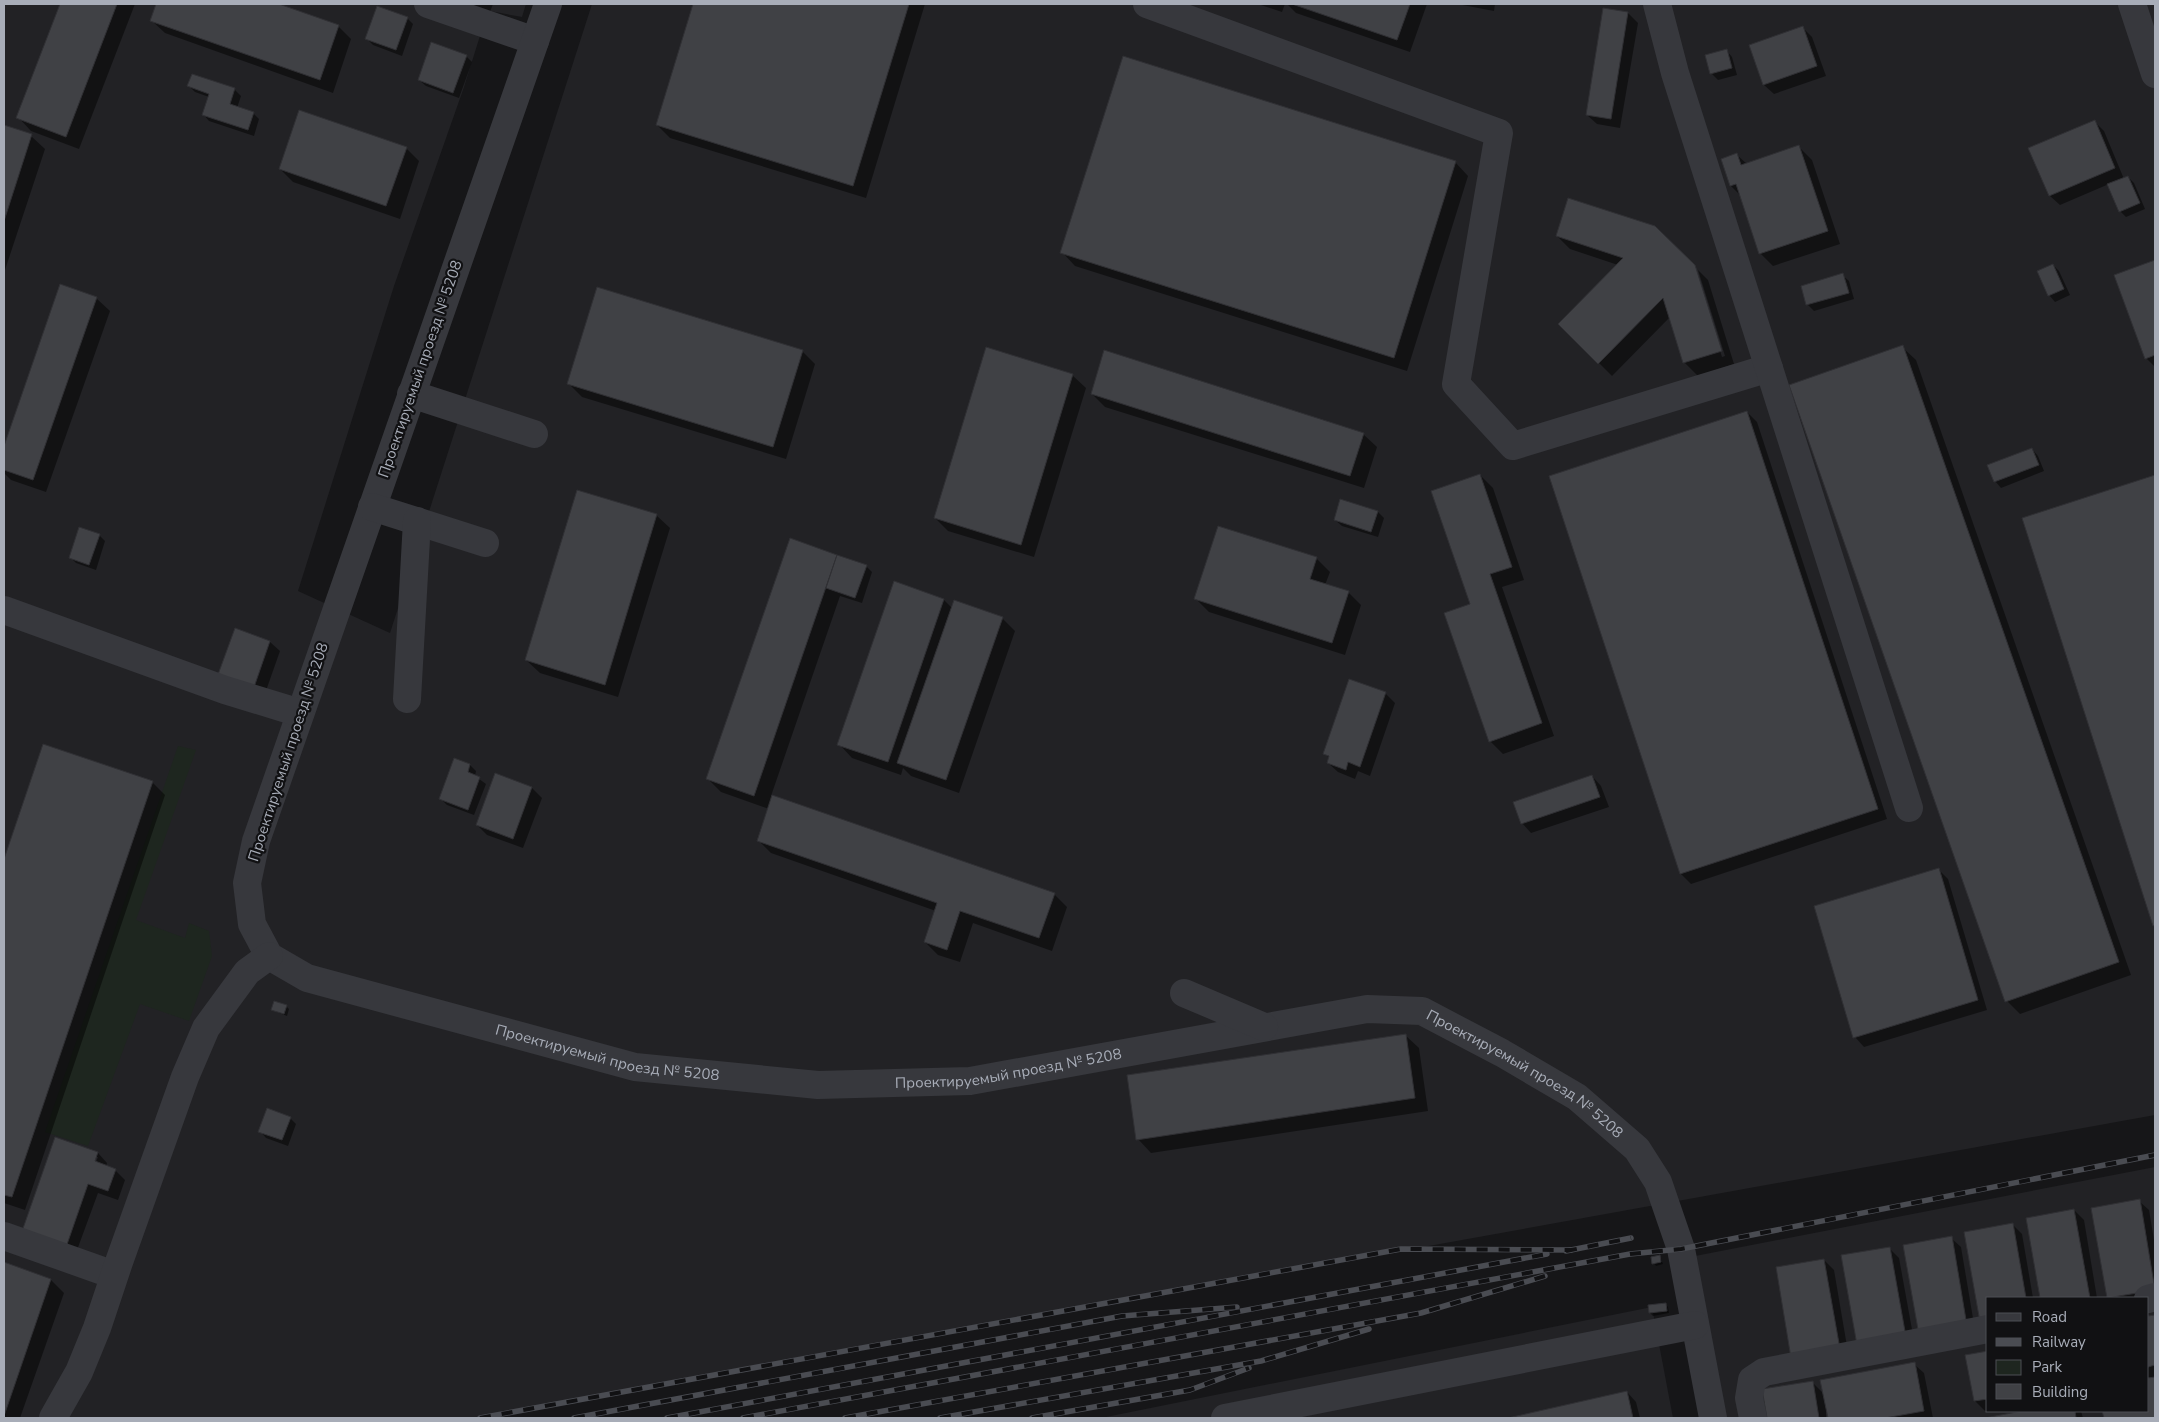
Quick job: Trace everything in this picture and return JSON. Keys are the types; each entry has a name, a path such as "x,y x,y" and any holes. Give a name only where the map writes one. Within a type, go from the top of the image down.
{"street":[{"path":"428,4 535,41"},
{"name":"Проектируемый проезд № 5208","path":"548,4 256,841 247,883 252,924 269,956 307,978 635,1068 818,1086 970,1080 1366,1009 1422,1012 1502,1052 1576,1097 1637,1149 1658,1182 1681,1249 1713,1418"},
{"path":"1148,4 1499,133 1456,384 1513,446 1769,368"},
{"path":"1657,4 1675,73 1909,808"},
{"path":"2132,4 2155,74"},
{"path":"411,394 534,434"},
{"path":"372,507 484,543"},
{"path":"407,699 417,521"},
{"path":"4,610 225,690 300,713"},
{"path":"53,1418 79,1372 97,1328 114,1275 186,1077 206,1028 247,972 269,956"},
{"path":"1184,993 1264,1027"},
{"path":"4,1236 114,1275"},
{"path":"1225,1418 1695,1324"},
{"path":"1753,1418 1749,1398 1752,1380 1764,1372 1986,1329"}],"shaded area":[{"path":"4,4 526,4 522,17 490,11 484,23 464,87 394,286 298,591 390,633 592,4 2155,4 2155,1115 474,1418 4,1418"},
{"path":"2155,1167 2155,1418 1723,1418 1690,1257"},
{"path":"1652,1307 1673,1418 1101,1418"}],"green space":[{"path":"178,746 196,750 136,920 185,938 189,923 209,931 212,956 189,1021 140,1004 88,1146 45,1132"}],"building":[{"path":"60,4 117,4 66,137 16,118"},
{"path":"156,4 279,4 339,25 320,80 150,21"},
{"path":"693,4 909,4 853,186 656,125"},
{"path":"1292,4 1410,4 1397,40"},
{"path":"377,6 408,17 396,50 365,39"},
{"path":"1603,8 1628,12 1611,119 1586,115"},
{"path":"1803,26 1817,66 1763,85 1749,45"},
{"path":"431,42 467,55 453,93 418,80"},
{"path":"1727,49 1732,68 1710,74 1705,55"},
{"path":"1123,56 1456,161 1394,358 1060,253"},
{"path":"192,74 235,88 230,104 254,112 248,130 202,115 209,94 187,86"},
{"path":"299,110 407,147 386,206 279,169"},
{"path":"2095,120 2115,168 2049,196 2028,148"},
{"path":"4,125 32,134 4,221"},
{"path":"1799,145 1828,231 1759,254 1736,184 1730,186 1721,159 1737,153 1741,165"},
{"path":"2128,176 2140,203 2119,212 2107,184"},
{"path":"1568,198 1655,226 1695,265 1722,351 1683,363 1663,298 1598,364 1558,324 1623,258 1556,236"},
{"path":"2155,260 2155,355 2145,359 2114,275"},
{"path":"2053,264 2064,289 2048,296 2037,271"},
{"path":"1843,273 1849,293 1806,305 1801,286"},
{"path":"60,284 97,297 33,480 4,470 4,446"},
{"path":"597,287 803,350 773,447 567,384"},
{"path":"1903,345 2119,962 2005,1002 1789,385"},
{"path":"986,347 1073,374 1021,545 934,518"},
{"path":"1104,350 1364,433 1350,476 1091,394"},
{"path":"1747,411 1878,809 1680,874 1549,476"},
{"path":"2032,448 2039,465 1994,482 1987,465"},
{"path":"1480,474 1512,567 1490,574 1542,723 1489,742 1444,613 1470,604 1431,491"},
{"path":"2155,475 2155,925 2153,926 2022,518"},
{"path":"577,490 657,514 605,685 525,660"},
{"path":"1340,499 1378,511 1371,532 1334,520"},
{"path":"1218,526 1317,557 1310,579 1349,591 1332,643 1194,599"},
{"path":"79,527 100,534 89,565 69,558"},
{"path":"790,538 837,555 754,796 706,779"},
{"path":"837,555 867,565 855,598 826,588"},
{"path":"894,581 944,599 888,762 837,745"},
{"path":"954,600 1003,617 946,780 897,763"},
{"path":"235,628 270,641 252,693 216,680"},
{"path":"1349,679 1386,692 1360,767 1348,762 1346,770 1327,763 1329,756 1323,754"},
{"path":"43,744 153,781 12,1197 4,1195 4,859"},
{"path":"454,758 470,764 468,772 480,777 468,810 439,799"},
{"path":"495,773 532,787 513,839 476,825"},
{"path":"1592,775 1600,797 1521,824 1513,802"},
{"path":"772,795 1055,893 1039,938 960,911 947,950 924,942 937,903 757,841"},
{"path":"1939,868 1978,1000 1853,1038 1814,906"},
{"path":"274,1001 287,1005 284,1014 271,1010"},
{"path":"1406,1034 1415,1098 1136,1140 1127,1075"},
{"path":"267,1108 291,1117 282,1140 258,1132"},
{"path":"55,1137 98,1152 95,1161 116,1169 108,1191 88,1184 64,1253 20,1237"},
{"path":"2140,1199 2155,1290 2107,1297 2091,1208"},
{"path":"2074,1209 2090,1297 2040,1297 2026,1218"},
{"path":"2013,1223 2026,1297 1986,1297 1986,1320 1980,1322 1964,1232"},
{"path":"1952,1236 1967,1326 1919,1335 1903,1245"},
{"path":"1890,1247 1906,1337 1857,1345 1841,1255"},
{"path":"1660,1255 1661,1262 1652,1264 1651,1257"},
{"path":"1824,1259 1840,1349 1791,1358 1776,1267"},
{"path":"4,1262 51,1279 4,1416"},
{"path":"1666,1303 1667,1311 1649,1313 1648,1305"},
{"path":"2155,1315 2155,1365 2149,1367 2149,1316"},
{"path":"1986,1351 1986,1399 1974,1401 1965,1355"},
{"path":"1915,1362 1924,1411 1885,1418 1828,1418 1820,1380"},
{"path":"2155,1377 2155,1418 2104,1418 2102,1412 2149,1412 2149,1378"},
{"path":"1813,1381 1819,1418 1767,1418 1762,1389"},
{"path":"1627,1391 1633,1418 1508,1418"},
{"path":"2017,1412 2075,1412 2076,1418 1985,1418"}],"railway":[{"path":"743,1418 1630,1254 1681,1249 2155,1155"},
{"path":"1566,1251 1631,1238"},
{"path":"480,1418 1401,1249 1571,1250"},
{"path":"667,1418 1547,1254"},
{"path":"845,1418 1421,1313 1545,1276"},
{"path":"574,1418 1122,1316 1237,1307"},
{"path":"940,1418 1261,1361 1369,1329"},
{"path":"1032,1418 1190,1390 1249,1368"}]}
